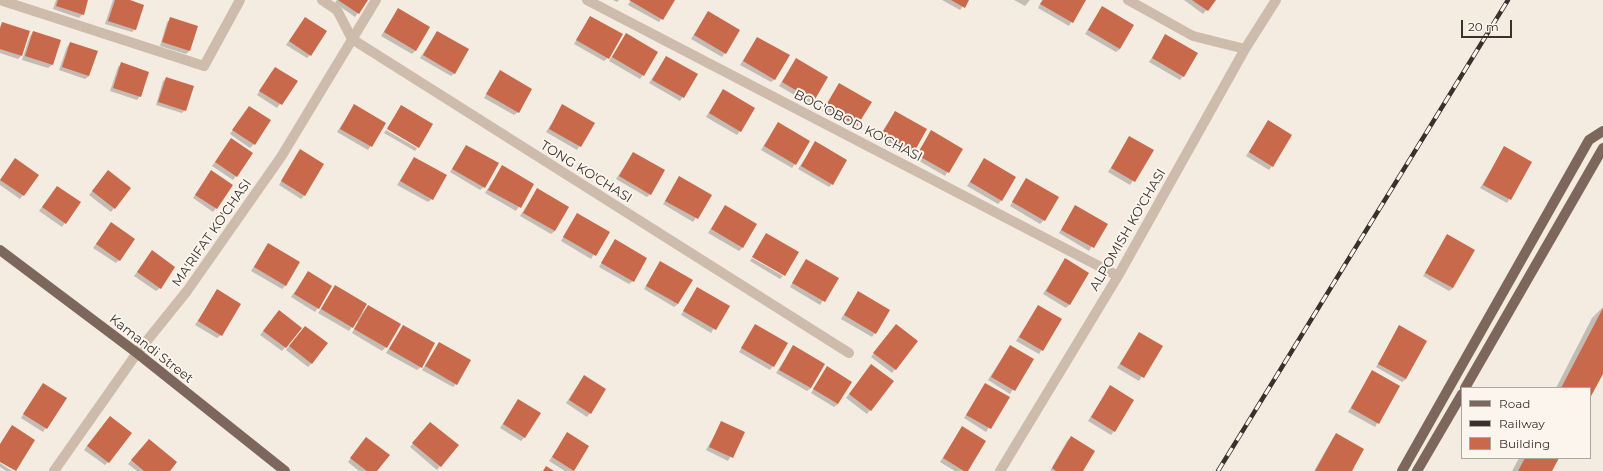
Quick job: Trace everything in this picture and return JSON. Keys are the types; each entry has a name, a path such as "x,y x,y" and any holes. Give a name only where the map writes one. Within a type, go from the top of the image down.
{"main road":[{"path":"1402,471 1589,140 1603,130"},
{"path":"1466,387 1603,148"},
{"name":"Kamandi Street","path":"0,250 137,353 285,471"},
{"path":"1417,471 1461,396"}],"street":[{"path":"0,0 204,66 240,0"},
{"path":"322,0 337,10 352,39"},
{"name":"MA'RIFAT KO'CHASI","path":"54,471 137,353 187,291 281,157 376,0"},
{"name":"BOG'OBOD KO'CHASI","path":"587,0 1118,276"},
{"path":"1128,0 1193,36 1245,49"},
{"name":"ALPOMISH KO'CHASI","path":"1000,471 1118,276 1245,49 1276,0"},
{"name":"TONG KO'CHASI","path":"352,39 849,353"}],"building":[{"path":"58,0 88,0 84,15 56,6"},
{"path":"115,0 130,0 144,5 136,30 108,21"},
{"path":"338,0 368,0 359,14"},
{"path":"629,0 675,0 663,20"},
{"path":"951,0 969,0 965,8"},
{"path":"1043,0 1086,0 1073,23 1040,4"},
{"path":"1192,0 1216,0 1208,11"},
{"path":"1102,6 1134,25 1120,49 1088,30"},
{"path":"398,8 430,27 416,51 384,32"},
{"path":"708,11 740,30 726,54 694,35"},
{"path":"590,16 623,34 609,59 576,40"},
{"path":"170,17 198,26 190,51 162,42"},
{"path":"305,17 327,31 311,56 289,41"},
{"path":"2,22 30,31 22,56 0,49 0,29"},
{"path":"33,31 61,40 53,65 25,56"},
{"path":"437,31 469,49 455,74 423,55"},
{"path":"626,33 658,52 644,76 612,57"},
{"path":"1165,34 1198,53 1184,77 1152,58"},
{"path":"757,37 790,55 775,80 743,61"},
{"path":"70,42 98,51 89,76 62,67"},
{"path":"666,56 698,74 684,98 652,80"},
{"path":"796,58 828,77 814,101 782,82"},
{"path":"121,62 149,72 141,97 113,88"},
{"path":"275,67 298,81 282,105 259,91"},
{"path":"500,70 532,89 519,113 486,94"},
{"path":"166,77 194,86 186,111 158,102"},
{"path":"839,83 872,102 857,126 825,107"},
{"path":"723,89 755,108 741,132 709,113"},
{"path":"354,104 386,123 372,147 340,129"},
{"path":"562,104 595,123 581,147 549,129"},
{"path":"401,105 433,124 419,148 387,129"},
{"path":"249,106 271,120 255,145 232,130"},
{"path":"895,111 927,129 913,154 881,135"},
{"path":"1268,120 1292,135 1273,167 1249,152"},
{"path":"778,122 810,141 796,165 764,146"},
{"path":"931,130 963,149 949,173 917,155"},
{"path":"1129,136 1154,150 1135,182 1111,168"},
{"path":"231,138 253,153 237,177 215,162"},
{"path":"815,141 847,160 833,185 801,166"},
{"path":"466,145 499,163 485,188 452,169"},
{"path":"1504,146 1532,162 1511,200 1483,185"},
{"path":"300,149 324,164 305,196 281,181"},
{"path":"633,152 665,170 651,195 619,176"},
{"path":"414,157 447,175 433,200 400,181"},
{"path":"15,158 39,175 24,196 0,180"},
{"path":"984,158 1016,177 1002,201 970,182"},
{"path":"502,165 534,184 521,208 488,190"},
{"path":"108,170 131,188 115,209 92,191"},
{"path":"211,170 233,185 217,209 195,195"},
{"path":"679,176 712,195 698,219 665,201"},
{"path":"1026,178 1059,197 1045,221 1012,202"},
{"path":"57,186 81,202 66,224 42,207"},
{"path":"537,188 569,207 555,231 523,213"},
{"path":"725,205 757,224 743,248 711,229"},
{"path":"1075,205 1108,224 1094,248 1061,230"},
{"path":"577,213 610,232 596,256 563,237"},
{"path":"111,222 135,239 120,261 96,244"},
{"path":"766,233 799,252 785,276 752,257"},
{"path":"1447,234 1475,250 1453,288 1425,273"},
{"path":"615,239 647,258 634,282 601,263"},
{"path":"268,243 300,262 286,286 254,267"},
{"path":"152,250 175,267 161,289 137,272"},
{"path":"1065,258 1089,273 1070,305 1046,291"},
{"path":"806,259 839,278 825,302 792,283"},
{"path":"660,261 693,280 678,304 646,286"},
{"path":"308,271 332,286 319,309 294,294"},
{"path":"335,285 367,304 353,328 321,309"},
{"path":"697,287 730,306 716,330 683,311"},
{"path":"217,289 241,304 222,336 198,321"},
{"path":"858,291 890,310 876,334 844,315"},
{"path":"368,305 401,324 387,348 354,329"},
{"path":"1038,305 1062,319 1043,351 1019,337"},
{"path":"1603,308 1603,374 1591,396 1591,387 1562,387"},
{"path":"279,310 302,328 286,348 263,331"},
{"path":"755,324 788,343 774,367 741,348"},
{"path":"896,324 918,341 896,370 873,353"},
{"path":"403,325 435,343 422,368 389,349"},
{"path":"1399,325 1427,341 1406,379 1378,364"},
{"path":"305,326 328,343 312,364 289,346"},
{"path":"1139,332 1163,346 1144,378 1120,364"},
{"path":"439,342 471,360 457,385 425,366"},
{"path":"793,345 825,364 811,388 779,370"},
{"path":"1010,345 1034,359 1015,391 991,377"},
{"path":"871,364 894,381 871,411 849,394"},
{"path":"827,366 852,382 838,404 813,389"},
{"path":"1372,370 1400,386 1379,424 1351,408"},
{"path":"584,375 606,389 591,414 569,400"},
{"path":"43,383 67,398 47,429 23,414"},
{"path":"985,383 1010,397 991,429 966,415"},
{"path":"1110,385 1134,400 1115,432 1091,417"},
{"path":"518,399 541,413 525,438 503,424"},
{"path":"110,416 132,433 109,463 87,446"},
{"path":"721,421 745,432 733,458 709,447"},
{"path":"430,422 459,445 441,467 412,443"},
{"path":"12,425 35,440 16,471 0,462 0,444"},
{"path":"962,426 986,441 968,471 964,471 943,458"},
{"path":"567,432 589,446 574,471 552,457"},
{"path":"1336,433 1364,449 1352,471 1315,471"},
{"path":"1071,436 1095,451 1083,471 1056,471 1052,468"},
{"path":"366,437 390,455 377,471 367,471 350,458"},
{"path":"149,439 177,462 170,471 144,471 131,460"},
{"path":"1524,459 1558,459 1552,471 1518,471"},
{"path":"546,466 554,471 543,471"}],"railway":[{"path":"1218,471 1508,0"}]}
